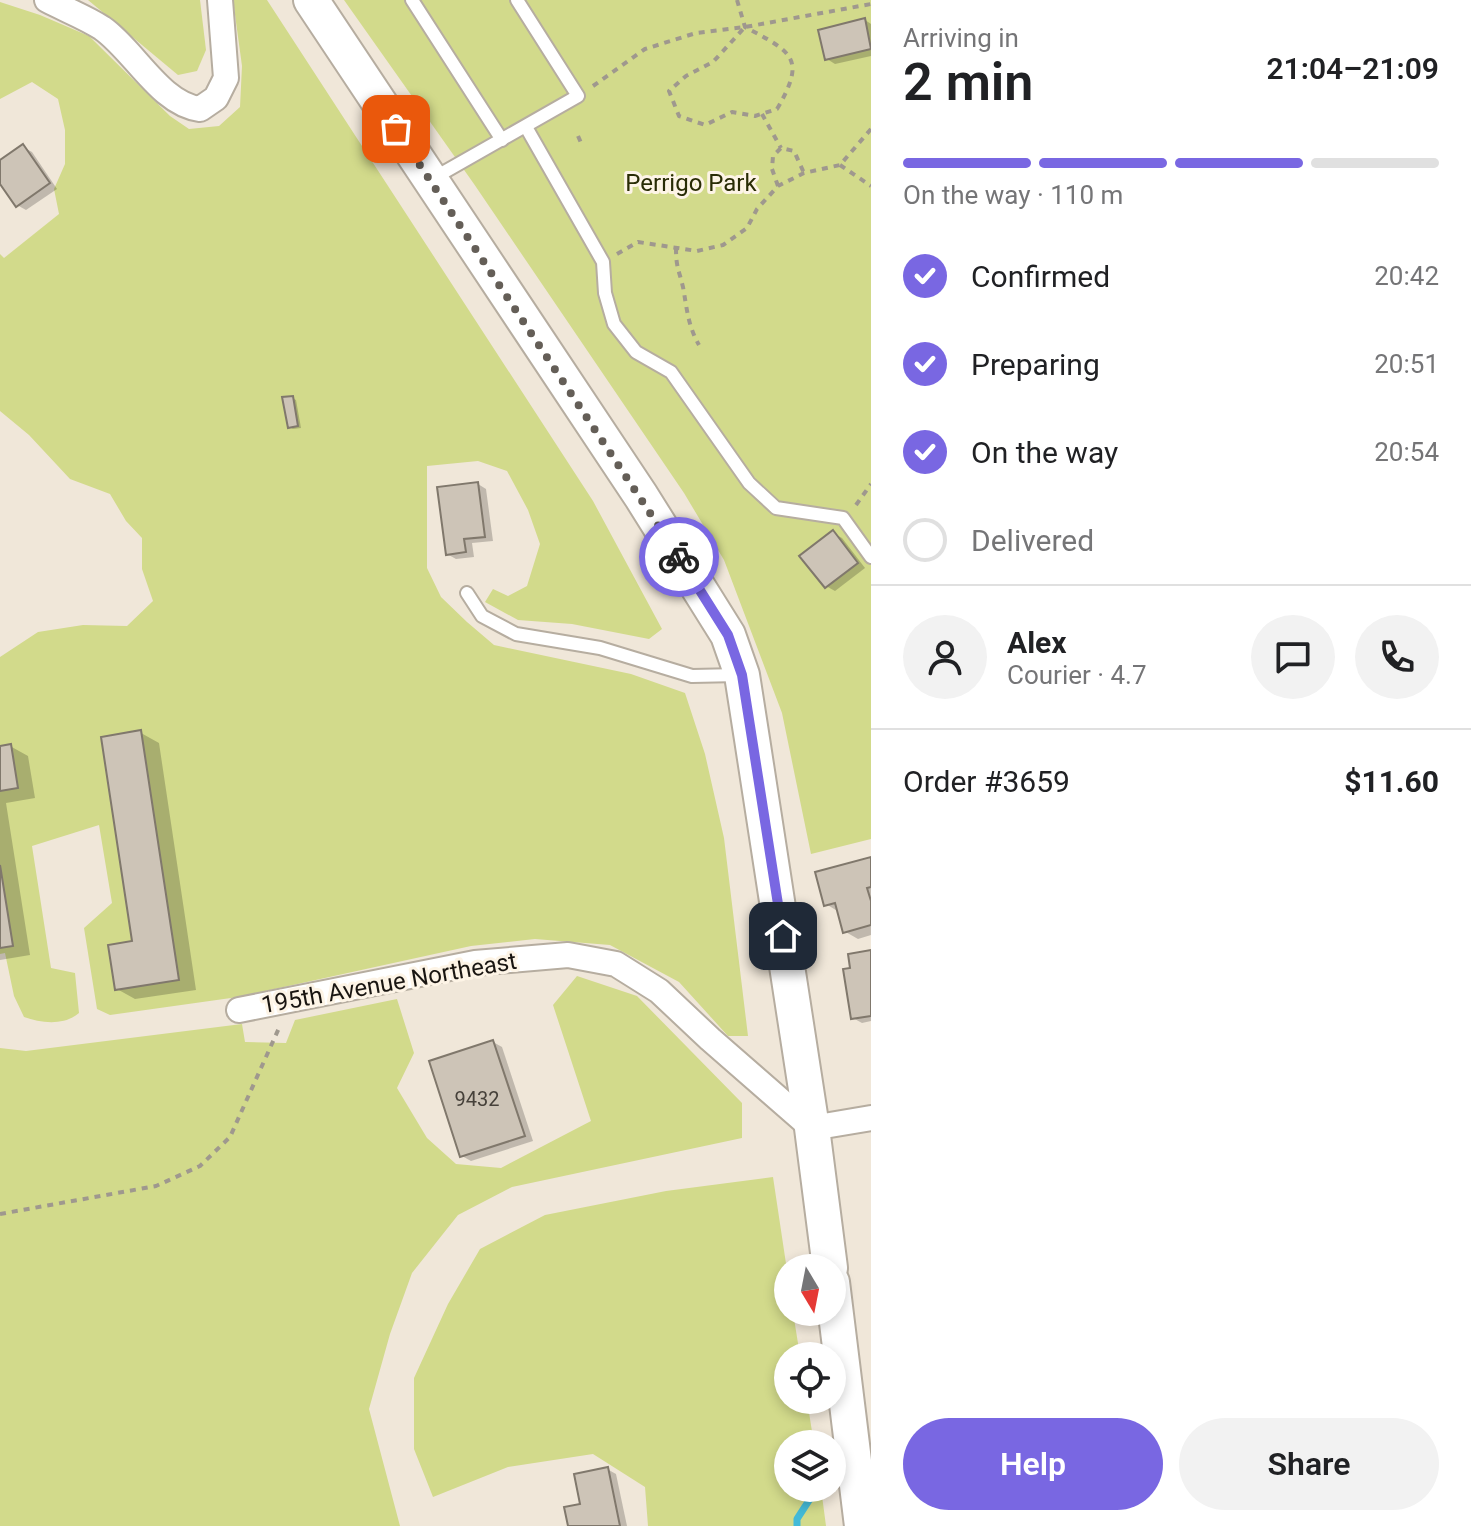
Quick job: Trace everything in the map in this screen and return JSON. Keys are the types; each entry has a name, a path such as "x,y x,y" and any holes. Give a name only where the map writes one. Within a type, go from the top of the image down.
{"street":[{"path":"47,0 103,29 171,96 186,107 200,109 216,98 226,78 220,0"},
{"path":"311,0 641,496 728,635 742,675 812,1128 828,1254"},
{"name":"195th Avenue Northeast","path":"239,1010 475,963 568,955 616,964 659,991 812,1128"},
{"path":"812,1128 871,1118"},
{"path":"838,1326 862,1526"}],"lane":[{"path":"412,0 502,140"},
{"path":"430,181 578,96 517,0"},
{"path":"526,127 603,262 605,293 614,324 636,352 671,372 749,483 776,508 843,518 871,557"},
{"path":"467,593 482,616 516,634 600,648 692,676 742,675"}],"path":[{"path":"737,0 745,27 780,46 792,61 793,83 777,109 762,114 755,116 732,112 705,125 679,116 669,91 686,76 713,62 745,27"},
{"path":"578,96 645,49 696,33 871,4"},
{"path":"762,114 781,148 794,151 804,173"},
{"path":"603,262 638,242 697,251 723,245 747,228 757,209 778,186 804,173 840,165 871,129"},
{"path":"578,136 582,145"},
{"path":"778,186 772,169 773,156 781,148"},
{"path":"840,165 871,186"},
{"path":"676,248 676,268 688,320 699,345"},
{"path":"843,518 871,484"},
{"path":"0,1214 156,1186 200,1166 230,1137 292,1000"}],"green space":[{"path":"88,0 200,0 206,50 197,71 178,75"},
{"path":"233,0 267,0 593,501 662,629 649,639 572,624 518,620 485,602 493,589 508,596 527,586 540,544 528,510 507,471 478,461 427,466 427,568 441,597 467,622 494,645 631,674 685,693 705,754 724,838 748,1036 728,1036 679,982 610,945 535,939 471,946 238,997 110,1015 97,1009 84,928 112,903 99,825 32,846 51,968 75,973 79,1013 66,1020 52,1022 24,1017 14,996 5,953 0,954 0,657 38,632 83,625 127,626 153,601 142,569 142,538 126,521 110,494 70,479 29,435 0,411 0,254 4,258 59,214 54,189 65,164 65,130 58,99 32,82 0,99 0,2 89,36 170,116 189,129 219,126 240,107 242,66"},
{"name":"Perrigo Park","path":"344,0 871,0 871,839 811,854 782,713 724,560 684,493 474,184"},
{"path":"577,976 637,996 742,1103 742,1138 512,1187 458,1215 412,1273 390,1334 369,1409 400,1526 0,1526 0,1048 26,1051 242,1024 245,1042 286,1043 295,1020 397,999 414,1053 397,1088 427,1138 456,1164 501,1168 591,1121 553,1005"},
{"path":"773,1177 785,1254 774,1254 774,1326 795,1326 798,1342 774,1342 774,1414 809,1414 812,1430 774,1430 774,1502 823,1502 826,1526 648,1526 645,1487 593,1454 508,1467 433,1497 414,1449 414,1378 448,1304 480,1249 545,1215 666,1191"}],"building":[{"path":"865,18 871,49 825,60 818,30"},
{"path":"23,144 50,183 16,207 0,184 0,160"},
{"path":"293,396 298,426 288,428 282,397"},
{"path":"478,482 485,537 464,539 466,552 446,555 437,487"},
{"path":"833,530 858,563 825,588 799,556"},
{"path":"141,730 179,980 115,990 108,945 132,941 101,737"},
{"path":"11,744 18,788 0,791 0,746"},
{"path":"871,857 871,887 867,888 871,901 871,925 843,933 835,903 824,906 815,872"},
{"path":"0,865 13,946 0,948"},
{"path":"871,950 871,1016 851,1019 843,969 850,968 848,954"},
{"path":"493,1040 525,1136 460,1157 429,1061"},
{"path":"608,1467 620,1526 568,1526 564,1507 580,1504 574,1474"}],"waterway":[{"path":"797,1526 797,1519 808,1502"}],"way so far":[{"path":"396,129 679,557"}],"route":[{"path":"679,557 728,635 742,675 783,936"}]}
